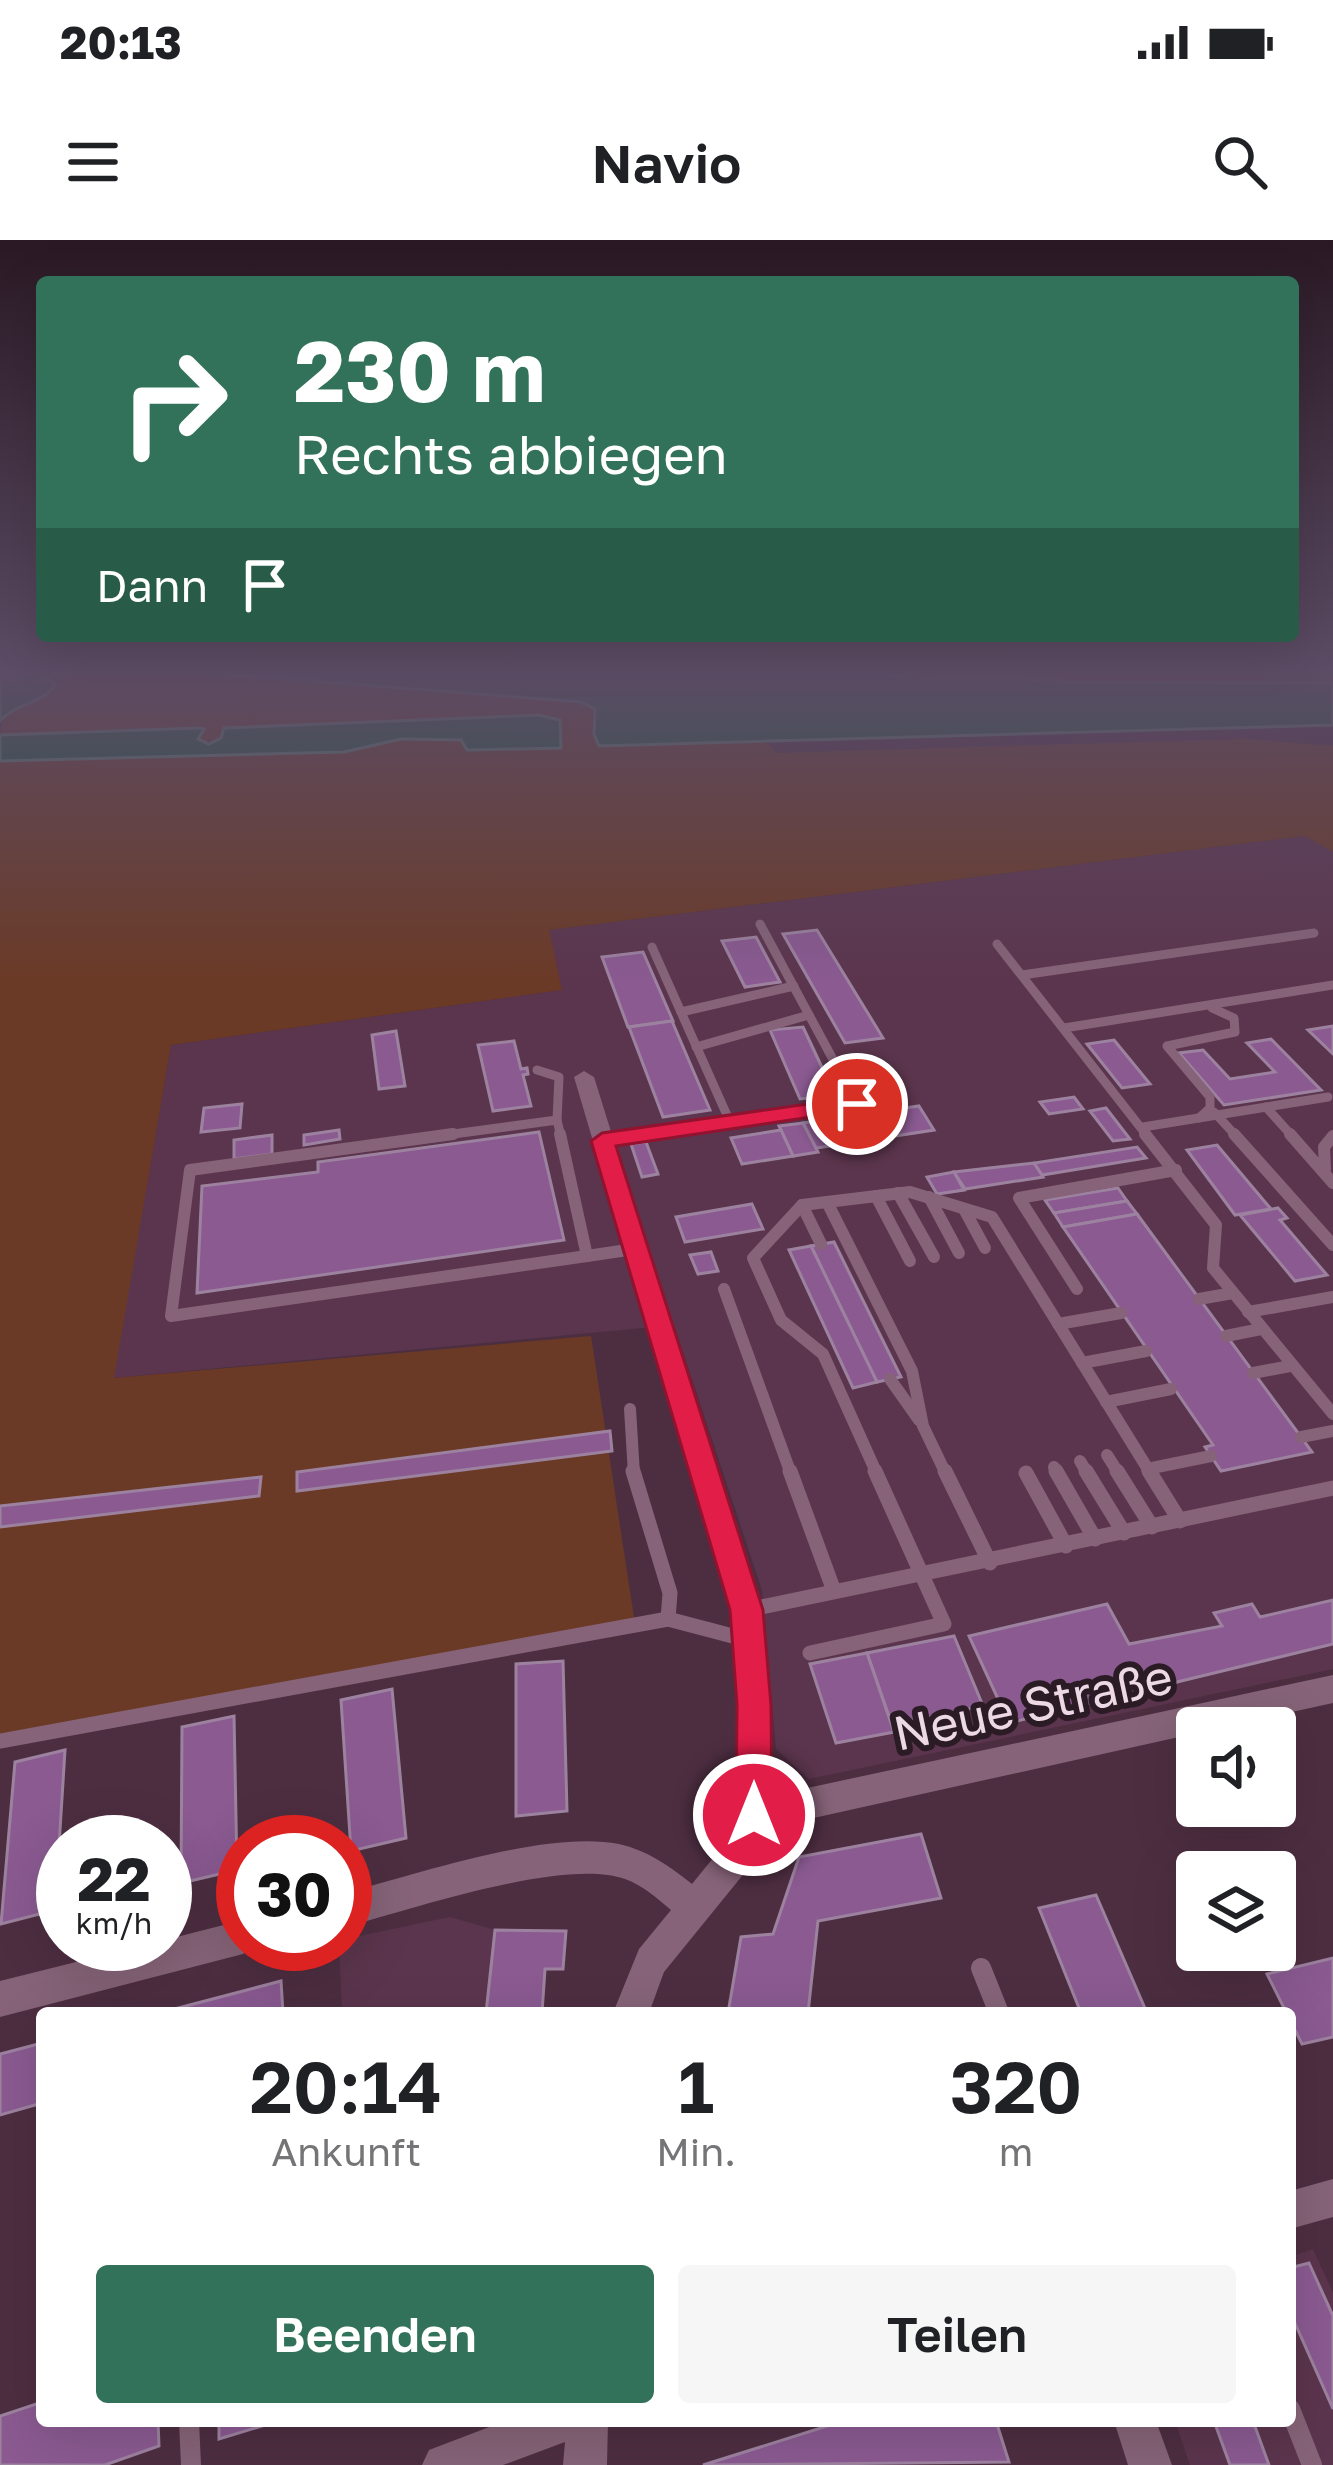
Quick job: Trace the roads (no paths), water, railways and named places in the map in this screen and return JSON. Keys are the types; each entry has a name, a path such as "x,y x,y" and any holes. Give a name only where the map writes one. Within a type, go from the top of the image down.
{"street":[{"path":"584,1077 749,1626 754,1815 730,1864 651,1960 634,2007"},
{"name":"Neue Straße","path":"754,1815 1333,1689"},
{"path":"372,1904 551,1863 613,1858 648,1870 694,1907"},
{"path":"0,1999 216,1944"},
{"path":"1296,2208 1333,2198"},
{"path":"444,2465 548,2427"},
{"path":"585,2465 587,2427"},
{"path":"1137,2427 1150,2465"}],"lane":[{"path":"602,1141 857,1104 760,924"},
{"path":"1022,975 1314,933"},
{"path":"997,944 1216,1225 1213,1268 1333,1414"},
{"path":"652,947 730,1122"},
{"path":"1064,1028 1333,985"},
{"path":"681,1012 794,986"},
{"path":"1198,1006 1234,1018 1235,1032 1167,1046 1214,1110 1333,1245"},
{"path":"697,1047 809,1015"},
{"path":"537,1070 559,1076 557,1120 587,1256"},
{"path":"1143,1127 1199,1118 1214,1110 1328,1097"},
{"path":"1266,1107 1333,1183"},
{"path":"557,1120 190,1170 171,1316 634,1249"},
{"path":"1325,1171 1324,1147 1333,1136"},
{"path":"1077,1289 1019,1198 1176,1170"},
{"path":"898,1193 934,1257"},
{"path":"810,1653 944,1624 823,1354 782,1321 753,1258 802,1205 898,1193 929,1197 992,1217 1180,1521"},
{"path":"876,1196 910,1261"},
{"path":"929,1197 959,1252"},
{"path":"827,1202 912,1371 923,1426"},
{"path":"802,1205 821,1244"},
{"path":"963,1208 985,1248"},
{"path":"724,1289 834,1591"},
{"path":"1199,1299 1233,1293"},
{"path":"1248,1312 1333,1297"},
{"path":"1058,1324 1121,1313"},
{"path":"1226,1336 1261,1330"},
{"path":"1082,1363 1146,1351"},
{"path":"1253,1373 1290,1366"},
{"path":"890,1379 923,1426 990,1563"},
{"path":"1106,1402 1171,1389"},
{"path":"630,1409 631,1460 670,1593 668,1618"},
{"path":"1301,1437 1333,1431"},
{"path":"1108,1455 1152,1527"},
{"path":"1147,1469 1211,1456"},
{"path":"1081,1461 1124,1533"},
{"path":"1054,1466 1095,1540"},
{"path":"1026,1472 1066,1546"},
{"path":"0,1741 668,1618 749,1626 834,1591 990,1563 1333,1488"},
{"path":"981,1968 997,2007"},
{"path":"1296,2424 1312,2465"},
{"path":"189,2427 191,2465"}]}
